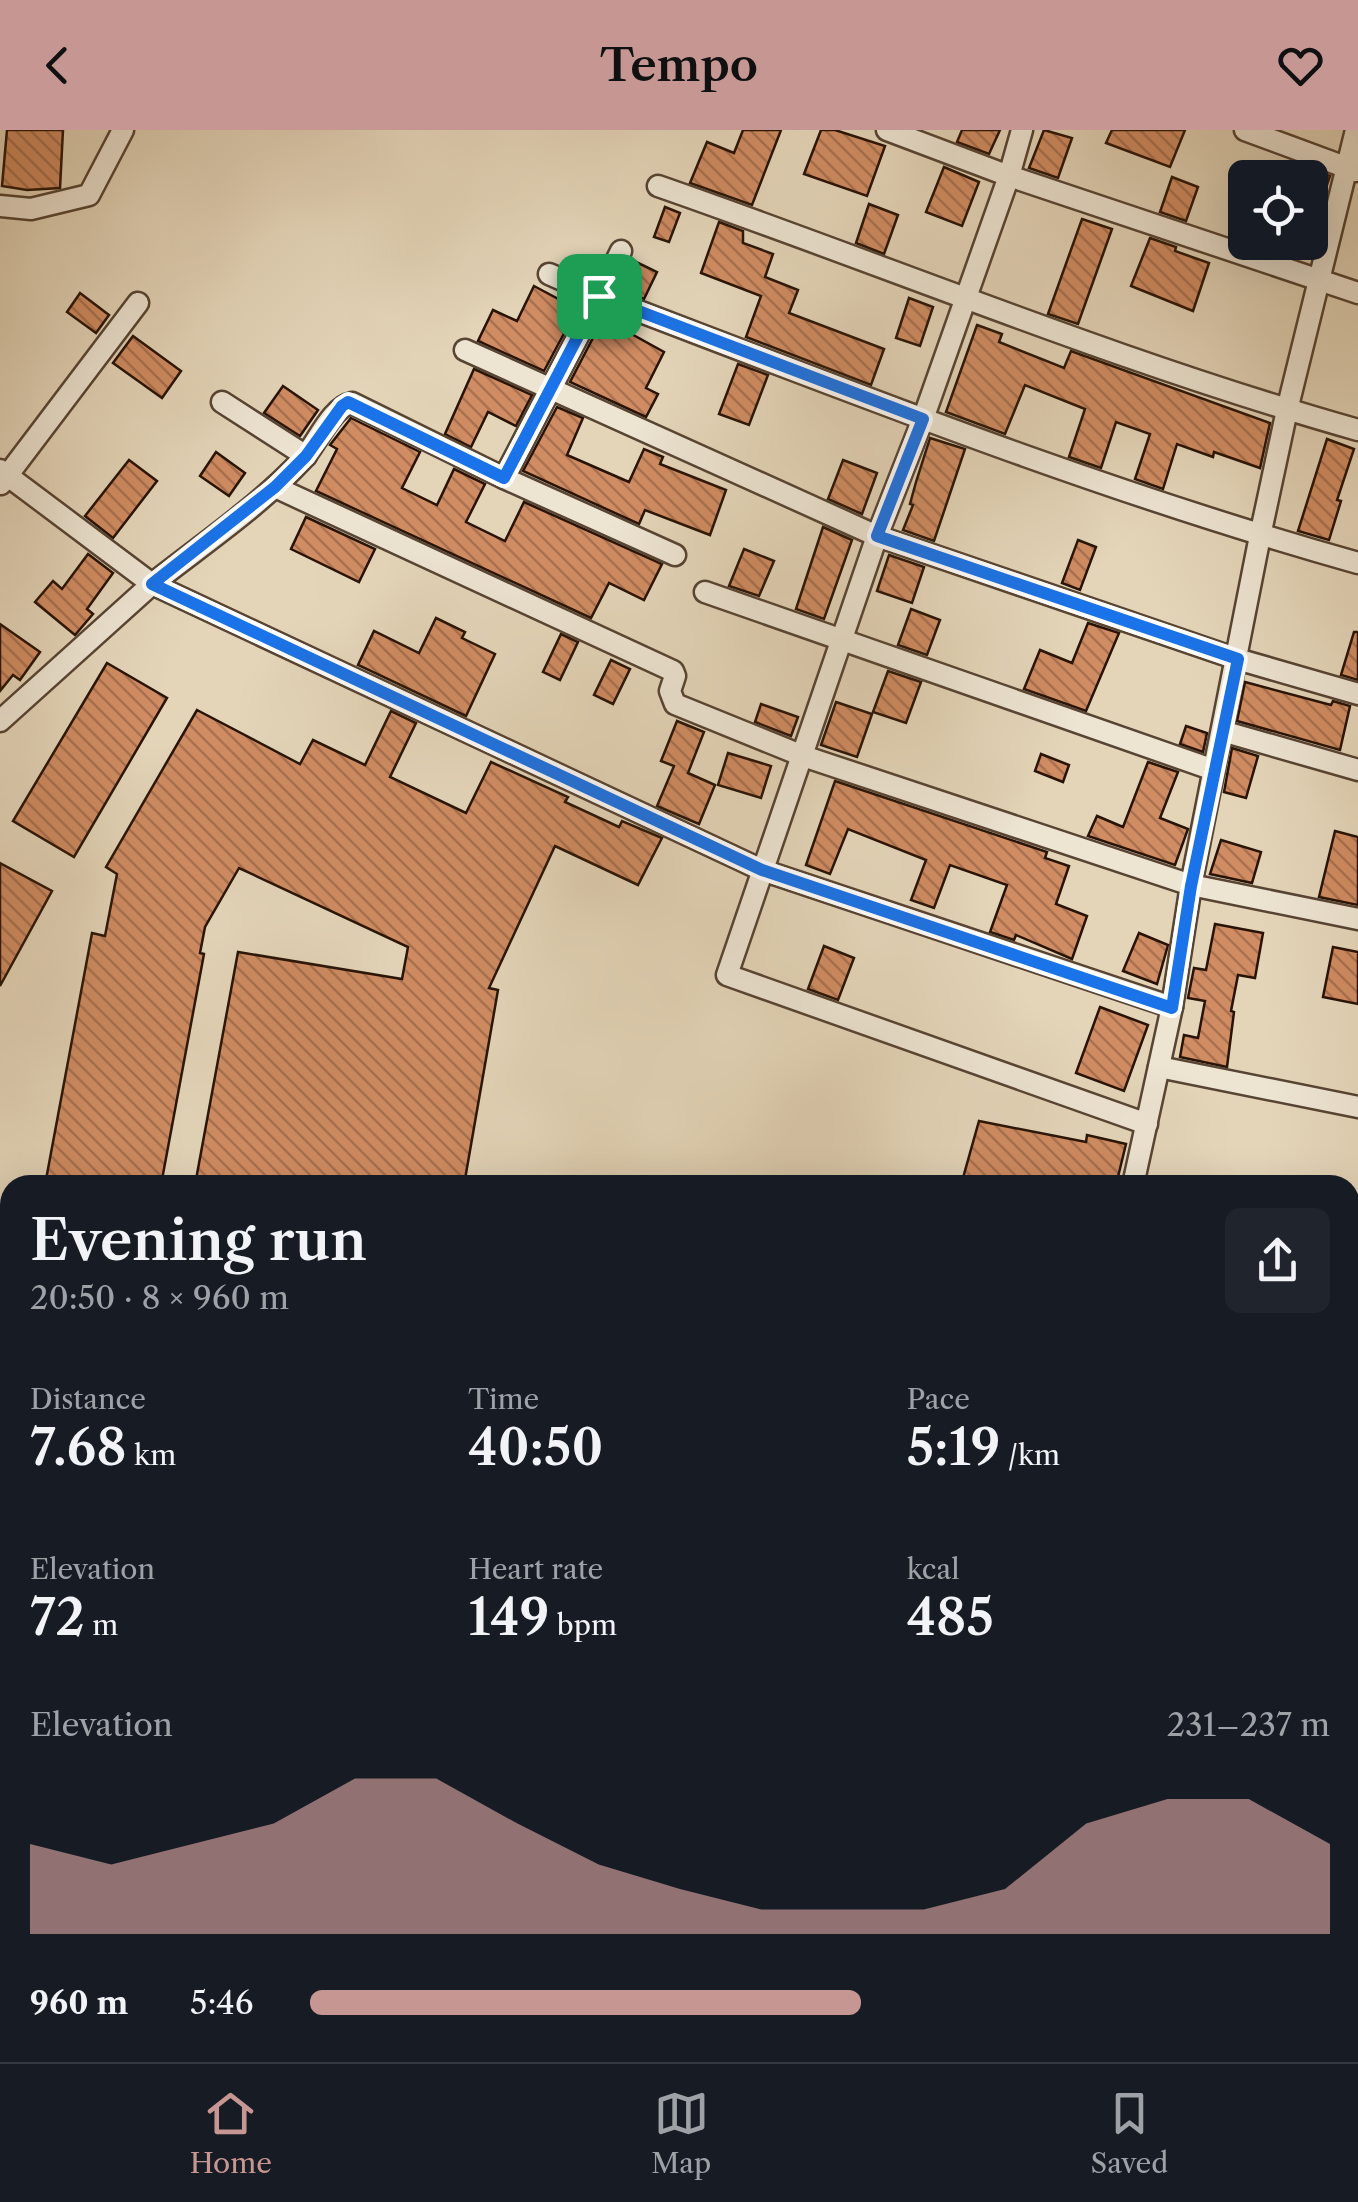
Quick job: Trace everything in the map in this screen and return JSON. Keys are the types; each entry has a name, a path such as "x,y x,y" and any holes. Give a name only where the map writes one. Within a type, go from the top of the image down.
{"street":[{"path":"0,206 30,208 89,195 123,130"},
{"path":"887,130 1009,176 1358,294"},
{"path":"1022,130 727,974 1147,1124"},
{"path":"1245,130 1352,170"},
{"path":"1135,1175 1172,1008 1191,886 1260,536 1287,410 1352,170 1356,130"},
{"path":"658,186 964,298 1287,410 1358,430"},
{"path":"504,478 621,251"},
{"path":"549,274 923,419 1260,536 1358,563"},
{"path":"138,303 3,477 152,584 762,870 1172,1008"},
{"path":"466,350 877,536 1238,659 1358,694"},
{"path":"222,402 306,456"},
{"path":"0,721 152,584 275,487 306,456 342,406 352,403 504,478 675,554"},
{"path":"275,487 673,671 670,690 676,704 803,756 1191,886 1358,919"},
{"path":"705,592 1214,770"},
{"path":"1222,730 1358,770"},
{"path":"1159,1066 1358,1107"}],"building":[{"path":"7,130 63,130 60,188 27,190 2,186"},
{"path":"743,130 781,130 752,205 690,183 707,142 734,153"},
{"path":"821,130 835,130 885,146 867,196 804,174"},
{"path":"962,130 1000,130 989,154 957,142"},
{"path":"1044,130 1072,138 1058,178 1029,168"},
{"path":"1112,130 1185,130 1170,167 1106,143"},
{"path":"944,167 979,182 962,226 926,212"},
{"path":"1172,177 1198,187 1186,221 1160,212"},
{"path":"869,204 898,215 884,254 856,243"},
{"path":"665,207 680,213 669,242 654,237"},
{"path":"1082,219 1112,229 1078,324 1048,314"},
{"path":"719,222 743,231 743,243 773,254 765,277 798,290 789,313 884,349 871,385 746,337 761,296 701,273"},
{"path":"1150,238 1209,263 1193,311 1131,286"},
{"path":"632,260 657,272 644,299 618,289"},
{"path":"534,286 577,309 544,371 478,341 493,310 517,321"},
{"path":"80,293 109,315 96,333 67,312"},
{"path":"909,298 933,307 920,346 896,338"},
{"path":"606,313 632,323 628,332 664,352 646,388 658,394 646,417 570,382"},
{"path":"977,325 1002,334 999,342 1064,368 1071,351 1270,423 1260,468 1177,444 1163,489 1135,479 1150,434 1116,422 1101,468 1069,457 1085,409 1025,385 1005,434 946,412"},
{"path":"133,336 181,371 162,398 113,363"},
{"path":"738,364 768,375 749,425 719,414"},
{"path":"474,369 532,395 516,426 488,412 471,447 445,434"},
{"path":"283,386 318,410 300,436 264,413"},
{"path":"557,407 583,418 567,455 629,482 644,449 663,457 660,464 726,490 710,535 645,510 639,524 523,471"},
{"path":"351,418 420,452 402,488 437,505 454,469 485,484 466,522 505,541 524,502 662,564 644,600 609,583 591,618 316,491 337,449 330,445"},
{"path":"930,438 965,449 934,541 903,530"},
{"path":"1327,439 1354,449 1329,540 1298,531"},
{"path":"216,452 245,473 229,496 200,476"},
{"path":"129,460 157,481 113,538 85,516"},
{"path":"843,460 877,473 862,514 828,499"},
{"path":"306,517 375,549 359,582 291,549"},
{"path":"823,527 852,540 824,619 796,609"},
{"path":"1078,540 1096,547 1080,590 1062,583"},
{"path":"744,549 774,561 759,596 729,586"},
{"path":"88,554 113,573 87,609 93,614 75,635 35,602 53,581 62,589"},
{"path":"889,555 924,567 912,603 877,591"},
{"path":"911,609 940,620 927,655 898,645"},
{"path":"436,618 465,632 462,638 495,654 466,716 358,665 374,631 419,653"},
{"path":"1088,623 1119,633 1086,711 1024,689 1040,650 1072,663"},
{"path":"0,624 40,652 20,680 13,675 0,691"},
{"path":"1354,632 1358,632 1358,680 1341,675"},
{"path":"561,634 578,642 560,680 543,672"},
{"path":"611,660 630,669 613,704 594,695"},
{"path":"107,663 167,698 74,857 13,821"},
{"path":"888,671 921,682 906,723 873,712"},
{"path":"1245,682 1331,705 1333,701 1350,706 1340,750 1237,721"},
{"path":"836,702 872,714 857,757 821,745"},
{"path":"761,704 798,717 791,736 755,722"},
{"path":"197,710 300,764 313,740 365,765 391,711 416,723 390,777 466,813 491,762 568,797 565,802 619,827 622,821 662,838 638,885 555,846 489,988 498,990 466,1175 197,1175 238,952 402,979 408,947 239,868 205,927 200,953 204,954 163,1175 47,1175 92,933 105,936 117,874 106,867"},
{"path":"677,721 704,732 688,773 715,785 699,824 657,806 674,766 661,761"},
{"path":"1186,726 1207,733 1203,752 1180,744"},
{"path":"1232,748 1258,756 1246,798 1224,792"},
{"path":"728,753 771,766 761,798 718,785"},
{"path":"1041,754 1069,765 1063,782 1035,771"},
{"path":"1148,762 1178,772 1160,818 1188,829 1175,865 1088,836 1097,816 1123,827"},
{"path":"835,781 1047,852 1045,858 1069,866 1056,904 1087,916 1072,959 1016,935 1014,940 990,932 1007,885 950,865 934,908 911,900 926,860 848,829 830,874 806,865"},
{"path":"1335,831 1358,837 1358,905 1319,897"},
{"path":"1221,840 1261,852 1252,883 1210,874"},
{"path":"0,863 52,891 0,986"},
{"path":"1215,924 1263,933 1255,978 1238,975 1227,1067 1180,1057 1184,1035 1198,1038 1205,1001 1188,998 1194,968 1206,970"},
{"path":"1139,933 1168,945 1157,984 1123,971"},
{"path":"824,946 854,958 838,1000 808,989"},
{"path":"1333,947 1358,952 1358,1004 1323,997"},
{"path":"1100,1007 1148,1025 1124,1091 1076,1073"},
{"path":"979,1121 1086,1142 1087,1135 1126,1144 1118,1175 964,1175"}],"route":[{"path":"599,296 923,419 877,536 1238,659 1191,886 1172,1008 762,870 152,584 275,487 306,456 348,402 504,478 599,296"}]}
